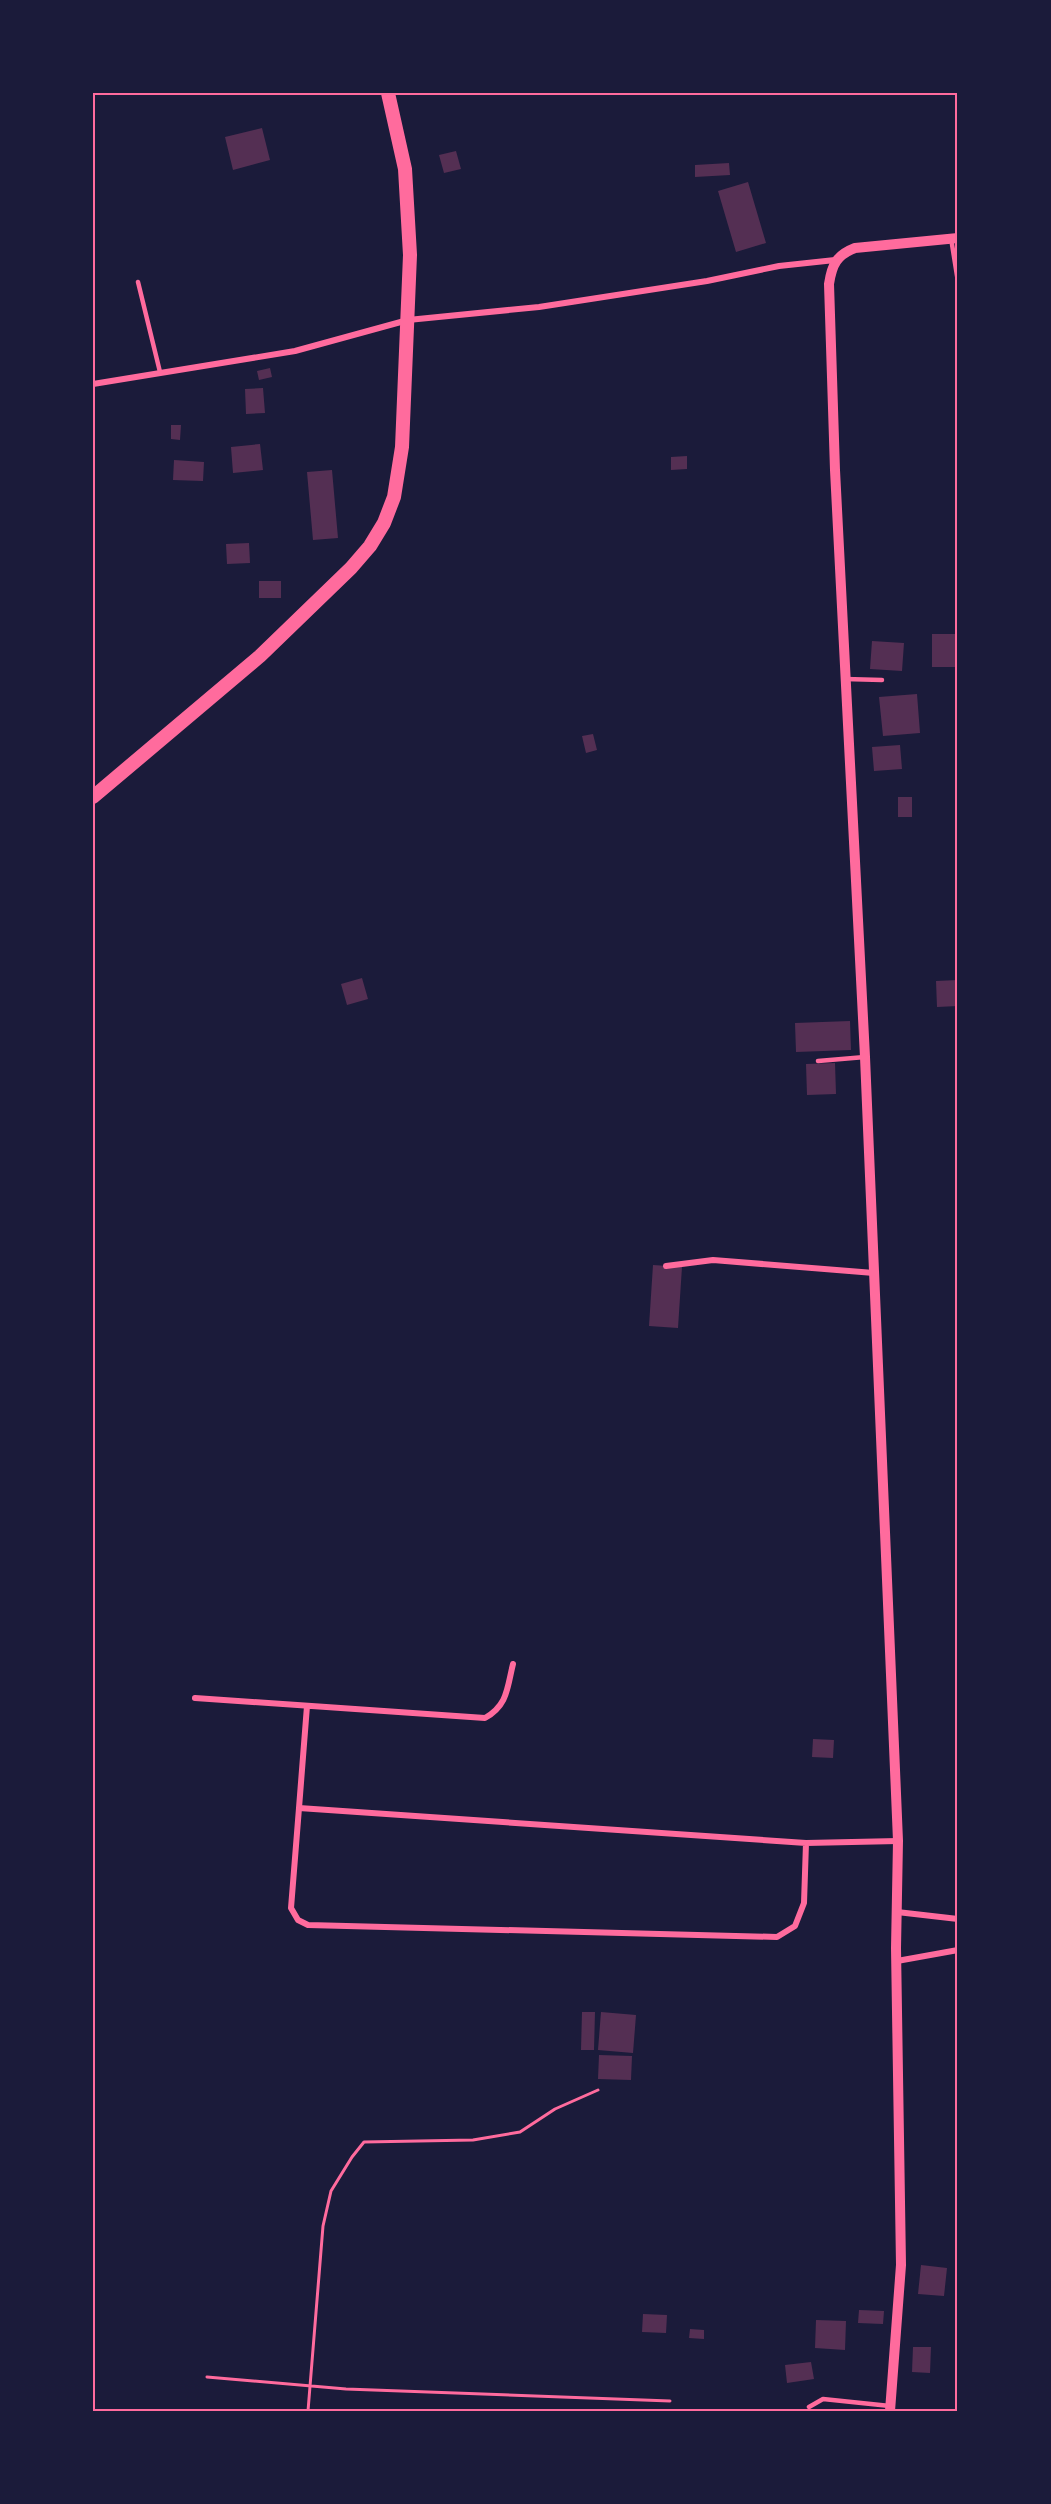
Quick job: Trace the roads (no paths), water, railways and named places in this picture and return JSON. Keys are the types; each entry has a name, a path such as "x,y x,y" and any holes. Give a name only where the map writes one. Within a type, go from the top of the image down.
{"main road":[{"path":"93,797 260,656 351,568 378,535 394,497 399,466 408,320 409,209 402,152 388,93"}],"street":[{"path":"890,2408 901,2265 897,1961 898,1841 829,284 835,260 843,253 855,248 955,238"},
{"path":"93,384 295,351 408,320 539,307 707,281 779,266 835,260"},
{"path":"666,1266 713,1260 874,1272"},
{"path":"195,1698 484,1718 497,1711 503,1702 513,1664"},
{"path":"307,1706 291,1908 298,1920 308,1925 777,1937 795,1926 804,1903 806,1843"},
{"path":"299,1808 806,1843 898,1841"},
{"path":"897,1912 958,1919"},
{"path":"897,1961 958,1950"}],"lane":[{"path":"955,238 958,282"},
{"path":"138,282 160,372"},
{"path":"845,679 882,680"},
{"path":"818,1061 864,1057"},
{"path":"809,2407 823,2399 890,2408"}]}
